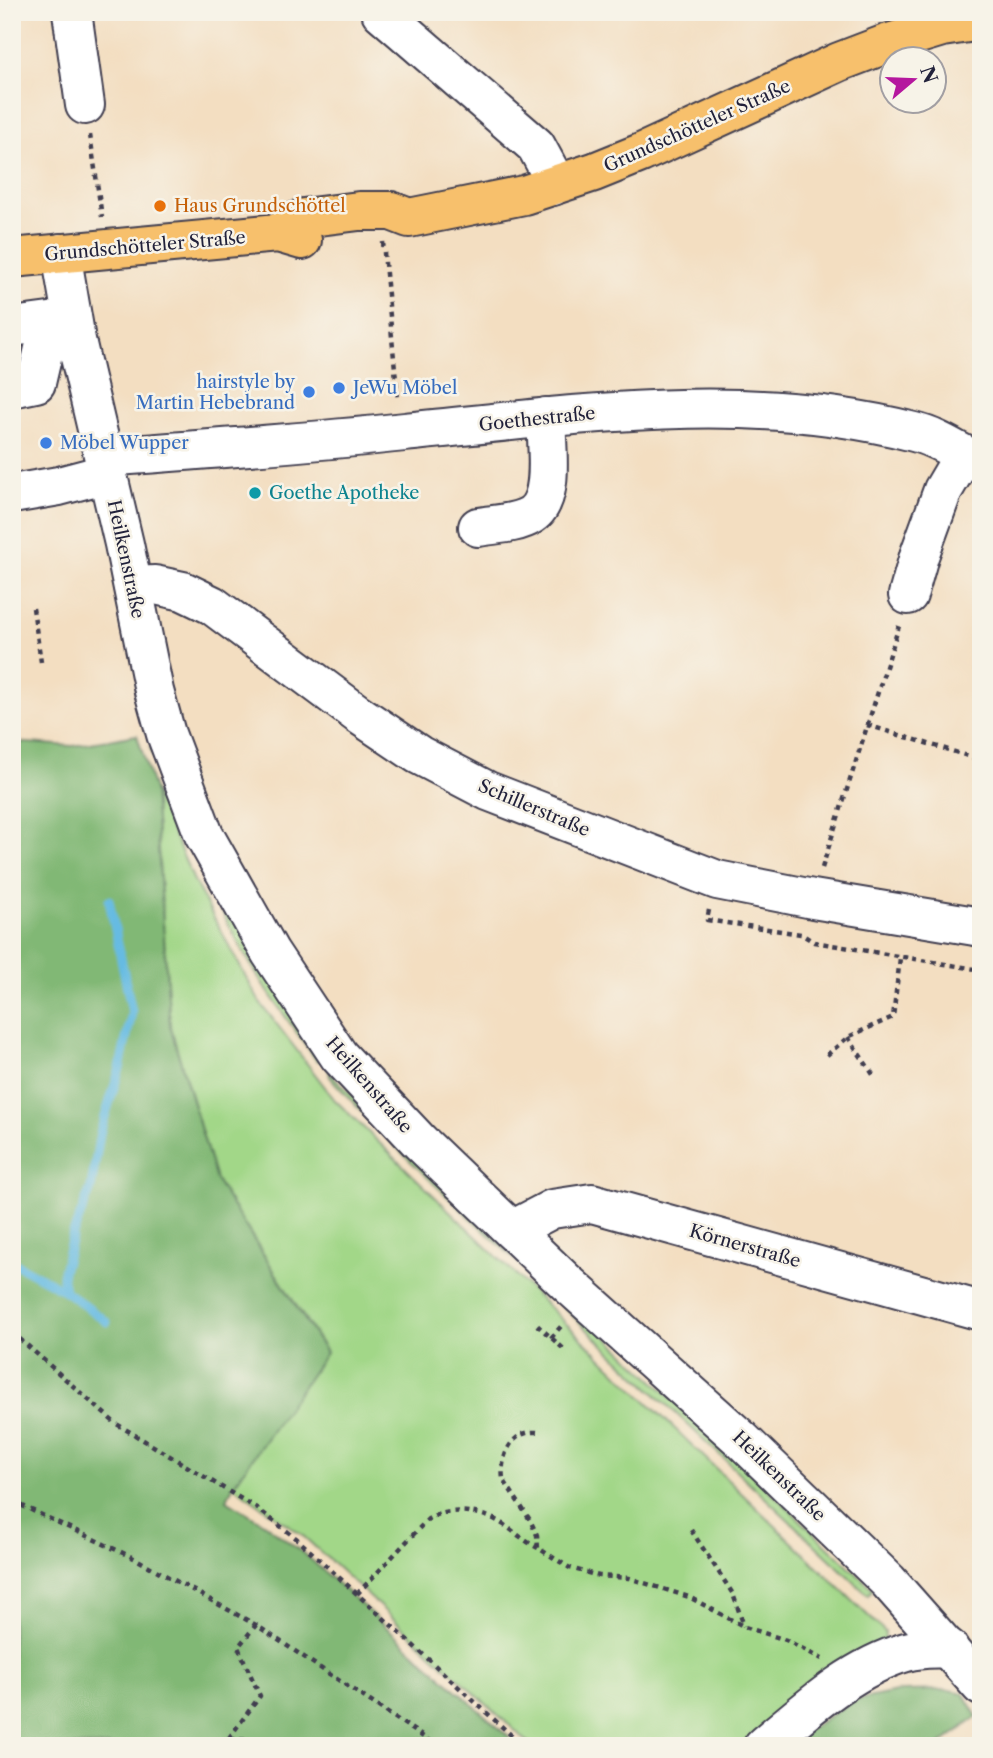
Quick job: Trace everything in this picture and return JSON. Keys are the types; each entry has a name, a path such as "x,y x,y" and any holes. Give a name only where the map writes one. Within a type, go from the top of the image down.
{"main road":[{"name":"Grundschötteler Straße","path":"12,258 278,233 307,241 396,226 524,195 654,148 839,62 886,44 942,27 981,20"}],"street":[{"path":"72,12 85,105"},
{"path":"381,12 536,146 549,170 553,186"},
{"name":"Heilkenstraße","path":"61,253 36,319 106,465 154,691 166,734 204,835 270,951 339,1056 420,1142 512,1230 741,1439 888,1581 981,1686"},
{"path":"12,388 36,383 36,319"},
{"name":"Goethestraße","path":"12,494 58,486 106,465 545,417 663,408 757,409 823,414 915,432 939,440 972,459 943,490 908,595"},
{"path":"478,527 530,517 543,504 547,475 545,417"},
{"name":"Schillerstraße","path":"133,586 155,585 183,591 212,606 358,714 419,754 488,791 717,880 813,900 981,927"},
{"name":"Körnerstraße","path":"512,1230 552,1209 592,1203 981,1311"},
{"path":"763,1746 814,1704 874,1664 909,1651 949,1648"}],"path":[{"path":"85,105 106,249"},
{"path":"396,226 401,433"},
{"path":"813,900 908,595"},
{"path":"33,608 41,662"},
{"path":"867,725 981,760"},
{"path":"717,880 707,920 800,934 814,942 981,970"},
{"path":"827,1055 848,1037 893,1017 900,958"},
{"path":"848,1037 874,1076"},
{"path":"551,1338 569,1318"},
{"path":"537,1325 565,1350"},
{"path":"12,1332 115,1423 258,1509 296,1538 523,1746"},
{"path":"537,1432 529,1431 512,1442 502,1469 503,1479 537,1535 538,1548"},
{"path":"12,1502 136,1559 256,1625 437,1746"},
{"path":"357,1594 428,1519 437,1513 467,1511 498,1521 525,1542 570,1568 599,1576 629,1578 690,1597 745,1627 786,1640 854,1676"},
{"path":"691,1530 733,1594 745,1627"},
{"path":"223,1746 260,1696 238,1647 256,1625"},
{"path":"229,1739 360,1746"}],"green space":[{"path":"137,735 154,790 170,1026 216,1180 326,1353 233,1486 227,1500 265,1524 307,1556 519,1746 12,1746 12,742 73,746"},
{"path":"150,748 158,749 321,1061 316,1060 277,1005 239,945 198,862"},
{"path":"154,790 195,883 259,1001 335,1100 885,1632 884,1647 747,1746 532,1746 301,1534 233,1486 326,1352 216,1180 170,1026"},
{"path":"329,1072 549,1291 409,1160 330,1077"},
{"path":"562,1294 873,1589 868,1595 557,1301"},
{"path":"949,1690 963,1693 977,1717 938,1746 783,1746 853,1701 901,1691"}],"waterway":[{"path":"65,1291 62,1275 73,1234 91,1188 100,1133 120,1068 132,1012 109,900"},
{"path":"12,1262 65,1291 107,1322"}],"place":[{"name":"Haus Grundschöttel","path":"160,206"},
{"name":"JeWu Möbel","path":"339,388"},
{"name":"hairstyle by Martin Hebebrand","path":"309,392"},
{"name":"Möbel Wupper","path":"46,443"},
{"name":"Goethe Apotheke","path":"255,493"}]}
